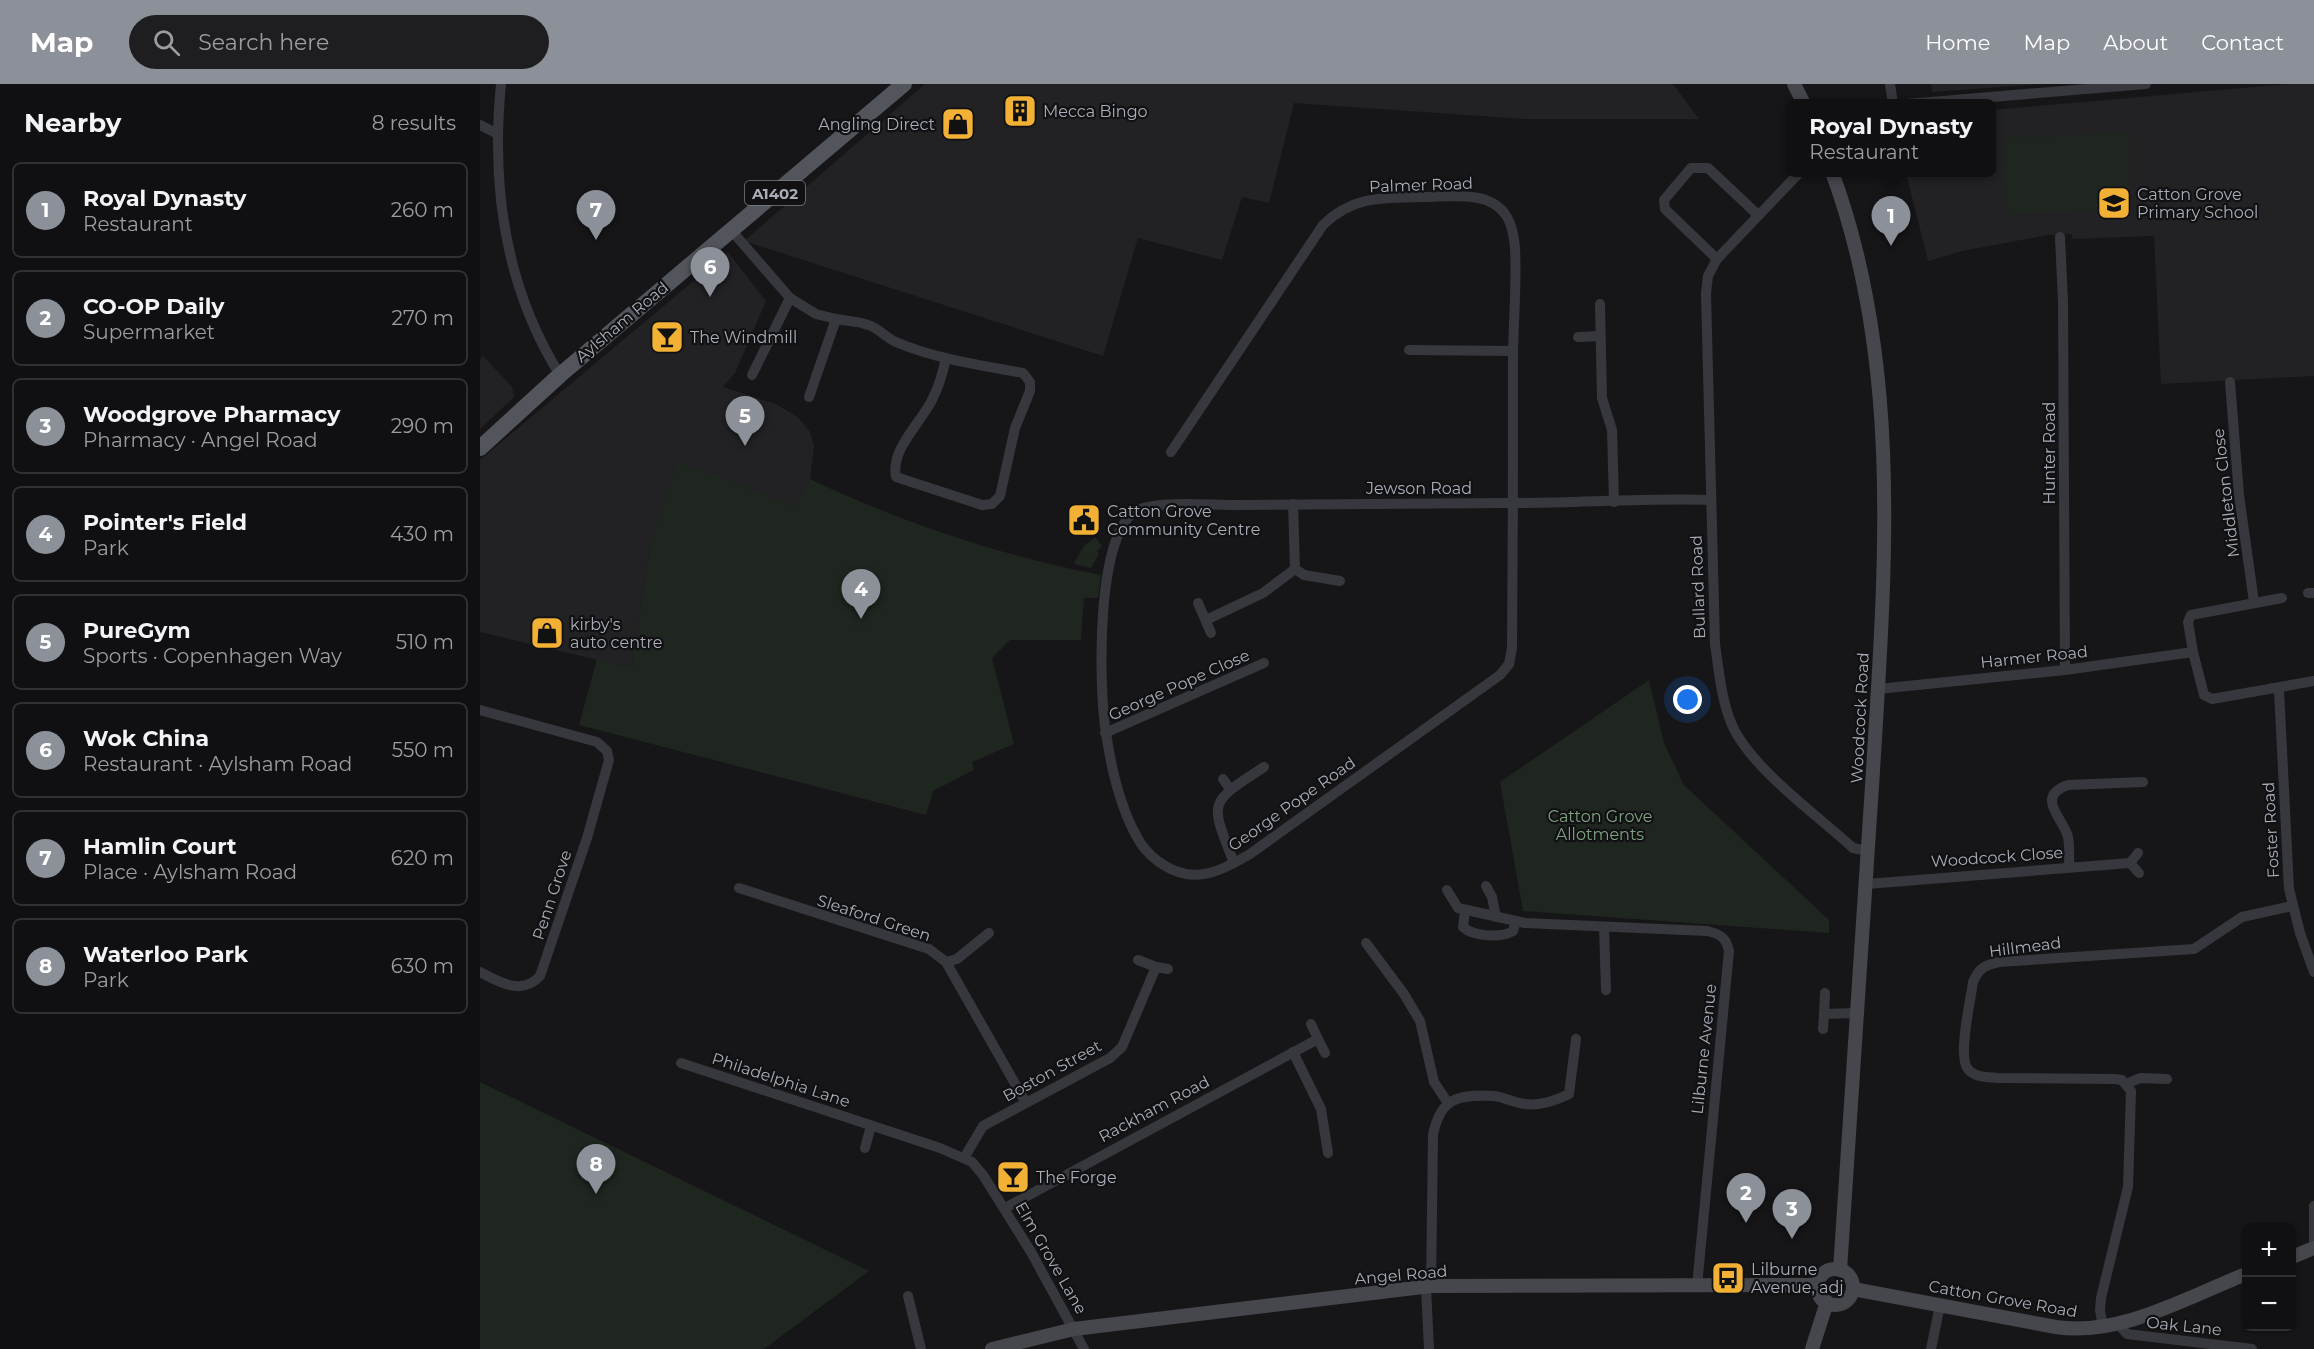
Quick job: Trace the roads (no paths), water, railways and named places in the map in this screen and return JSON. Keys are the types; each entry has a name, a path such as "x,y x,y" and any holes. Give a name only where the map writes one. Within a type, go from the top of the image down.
{"main road":[{"name":"Aylsham Road","path":"480,448 560,375 904,84"}],"street":[{"path":"501,84 496,133 497,174 507,248 527,311 560,375"},
{"path":"1794,84 1802,99"},
{"path":"1890,84 1892,99"},
{"path":"1950,99 2036,89 2146,84"},
{"path":"480,125 496,133"},
{"path":"1717,259 1665,209 1664,200 1669,192 1691,168 1708,168 1758,215"},
{"name":"Bullard Road","path":"1795,177 1717,259 1708,276 1706,293 1715,644 1724,700 1732,725 1748,752 1853,848 1868,851"},
{"name":"Woodcock Road","path":"1833,177 1862,282 1881,405 1886,534 1867,884 1856,1012 1840,1270"},
{"name":"Palmer Road","path":"1171,452 1323,225 1338,211 1357,202 1376,198 1481,198 1492,202 1505,213 1512,230 1515,249 1513,503"},
{"path":"731,230 790,298 816,314 867,324 893,341 946,358 967,361 991,370 1023,373 1030,382 1030,391 1016,428 1000,496 992,504 982,506 896,477 895,470 902,447 933,399 946,358"},
{"name":"Hunter Road","path":"2060,237 2063,302 2065,669"},
{"path":"752,375 790,298"},
{"path":"1600,304 1602,398 1612,430 1614,502"},
{"path":"809,397 836,319"},
{"path":"1578,337 1599,336"},
{"path":"1409,350 1513,351"},
{"name":"Middleton Close","path":"2230,382 2239,495 2254,602"},
{"name":"Jewson Road","path":"1131,514 1153,506 1710,500"},
{"name":"George Pope Road","path":"1131,514 1123,524 1113,551 1106,590 1101,638 1101,692 1106,733 1124,806 1137,838 1163,865 1187,874 1216,871 1234,863 1500,675 1509,664 1512,648 1513,503"},
{"path":"1293,504 1295,569 1299,574 1340,581"},
{"path":"1206,620 1263,594 1295,569"},
{"path":"2282,598 2191,615 2188,622 2201,689 2204,695 2212,699 2314,681"},
{"path":"1198,603 1211,633"},
{"name":"Harmer Road","path":"1878,689 2065,669 2193,652"},
{"name":"George Pope Close","path":"1106,733 1264,663"},
{"name":"Foster Road","path":"2272,688 2279,690 2289,889 2292,906 2314,972"},
{"name":"Penn Grove","path":"480,710 597,742 607,751 609,760 587,838 540,976 525,986 514,987 480,972"},
{"path":"1234,863 1216,811 1218,802 1230,789 1264,767"},
{"path":"1223,779 1230,789"},
{"path":"2069,867 2068,836 2053,808 2052,797 2058,789 2068,785 2143,782"},
{"path":"2138,853 2130,863 2139,873"},
{"name":"Woodcock Close","path":"1867,884 2130,863"},
{"path":"1486,886 1492,897 1496,917"},
{"name":"Sleaford Green","path":"739,888 929,950 946,962 1026,1103"},
{"path":"1447,890 1458,908 1465,911 1463,927 1479,933 1504,936 1513,931 1516,921"},
{"name":"Hillmead","path":"2167,1078 2140,1078 2126,1084 2115,1079 1979,1076 1967,1069 1963,1056 1973,982 1977,972 1985,965 1999,962 2194,949 2242,917 2292,906"},
{"name":"Lilburne Avenue","path":"1465,911 1516,921 1707,931 1720,934 1727,943 1729,951 1696,1286"},
{"path":"1604,927 1606,990"},
{"path":"946,962 957,959 989,933"},
{"path":"1366,943 1404,994 1420,1021 1434,1082 1448,1103"},
{"name":"Boston Street","path":"964,1158 983,1126 1110,1058 1122,1047 1162,968 1138,960"},
{"path":"1823,1029 1825,993"},
{"path":"1824,1014 1856,1012"},
{"path":"1311,1024 1325,1053"},
{"name":"Rackham Road","path":"1005,1208 1318,1039"},
{"path":"1429,1349 1428,1286 1433,1135 1436,1115 1448,1103 1467,1097 1495,1096 1525,1104 1544,1104 1564,1097 1569,1094 1576,1039"},
{"path":"1293,1052 1322,1109 1328,1153"},
{"name":"Philadelphia Lane","path":"681,1063 964,1158"},
{"path":"2103,1328 2101,1298 2128,1188 2133,1099 2126,1084"},
{"path":"866,1148 872,1126"},
{"name":"Elm Grove Lane","path":"964,1158 983,1175 1005,1208 1084,1349"},
{"path":"2314,1206 2312,1234 2314,1241"},
{"path":"2296,1255 2314,1248"},
{"path":"1840,1270 1850,1277 1853,1289 1843,1303 1827,1302 1822,1298 1818,1285 1825,1272 1840,1270"},
{"name":"Catton Grove Road","path":"1853,1289 2071,1329 2103,1328 2242,1276"},
{"name":"Angel Road","path":"992,1349 1074,1329 1428,1286 1818,1285"},
{"path":"908,1296 921,1349"},
{"path":"1812,1349 1827,1302"},
{"path":"1930,1349 1940,1305"},
{"name":"Oak Lane","path":"2118,1324 2127,1334 2174,1344 2252,1349"}],"place":[{"name":"Mecca Bingo","path":"1020,111"},
{"name":"Angling Direct","path":"958,124"},
{"name":"Catton Grove Primary School","path":"2114,203"},
{"name":"Hamlin Court","path":"596,240"},
{"name":"Royal Dynasty","path":"1891,246"},
{"name":"Wok China","path":"710,297"},
{"name":"The Windmill","path":"667,337"},
{"name":"PureGym","path":"745,446"},
{"name":"Catton Grove Community Centre","path":"1084,520"},
{"name":"Pointer's Field","path":"861,619"},
{"name":"kirby's auto centre","path":"547,633"},
{"name":"The Forge","path":"1013,1177"},
{"name":"Waterloo Park","path":"596,1194"},
{"name":"CO-OP Daily","path":"1746,1223"},
{"name":"Woodgrove Pharmacy","path":"1792,1239"},
{"name":"Lilburne Avenue, adj","path":"1728,1278"}],"park label":[{"name":"Catton Grove Allotments","path":"1600,825"}]}
